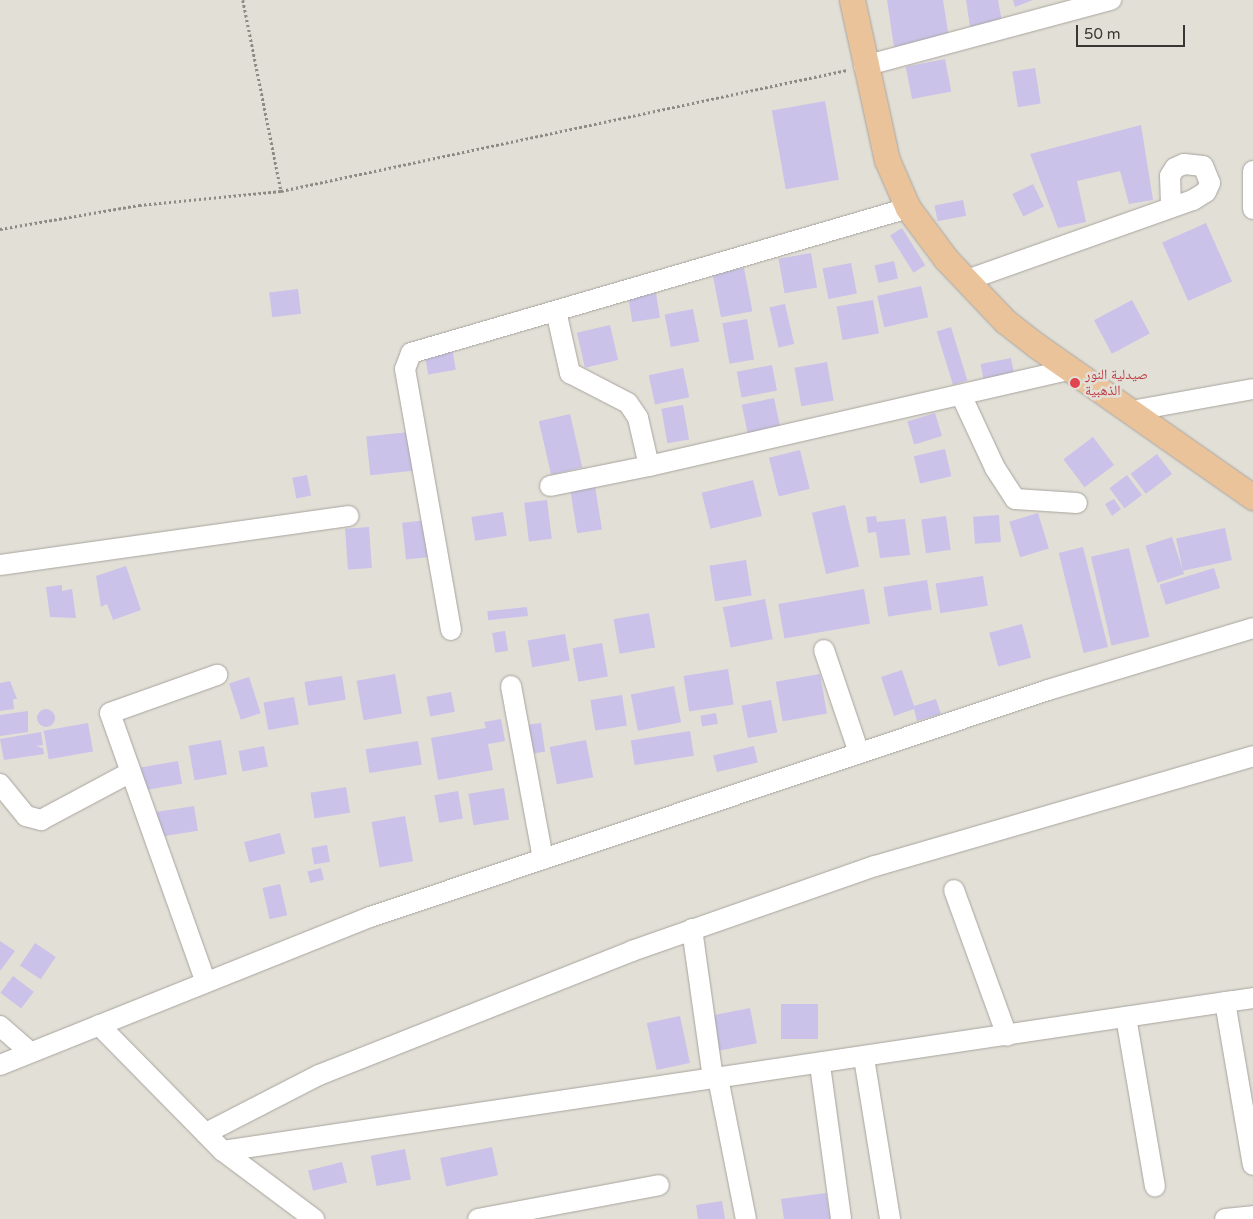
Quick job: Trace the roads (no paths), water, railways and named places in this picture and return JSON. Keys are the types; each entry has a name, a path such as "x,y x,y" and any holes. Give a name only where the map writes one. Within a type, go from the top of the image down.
{"main road":[{"path":"852,0 864,66 887,160 908,208 967,280 1005,321 1253,497"}],"street":[{"path":"864,66 1052,8 1111,0"},
{"path":"1253,170 1253,209"},
{"path":"967,280 1171,205"},
{"path":"451,630 406,360 411,353 908,208"},
{"path":"556,311 570,372 628,403 638,418 649,466"},
{"path":"550,486 649,466 1071,369"},
{"path":"1131,411 1253,389"},
{"path":"961,395 995,468 1015,500 1077,503"},
{"path":"0,565 349,516"},
{"path":"0,1066 30,1052 323,933 859,753 1253,628"},
{"path":"824,650 859,753"},
{"path":"205,980 111,720 113,709 217,675"},
{"path":"511,686 544,859"},
{"path":"206,1133 319,1075 692,929 876,866 1253,756"},
{"path":"0,784 26,816 41,820 129,774"},
{"path":"954,890 1006,1036"},
{"path":"692,929 716,1079 746,1219"},
{"path":"223,1151 820,1065 1253,998"},
{"path":"1225,1002 1253,1165"},
{"path":"1126,1017 1155,1186"},
{"path":"99,1025 223,1151 314,1219"},
{"path":"0,1026 30,1052"},
{"path":"864,1058 890,1219"},
{"path":"820,1065 841,1219"},
{"path":"478,1219 660,1185"},
{"path":"1225,1219 1253,1216"}],"place":[{"name":"صيدلية النور الذهبية","path":"1075,383"}]}
